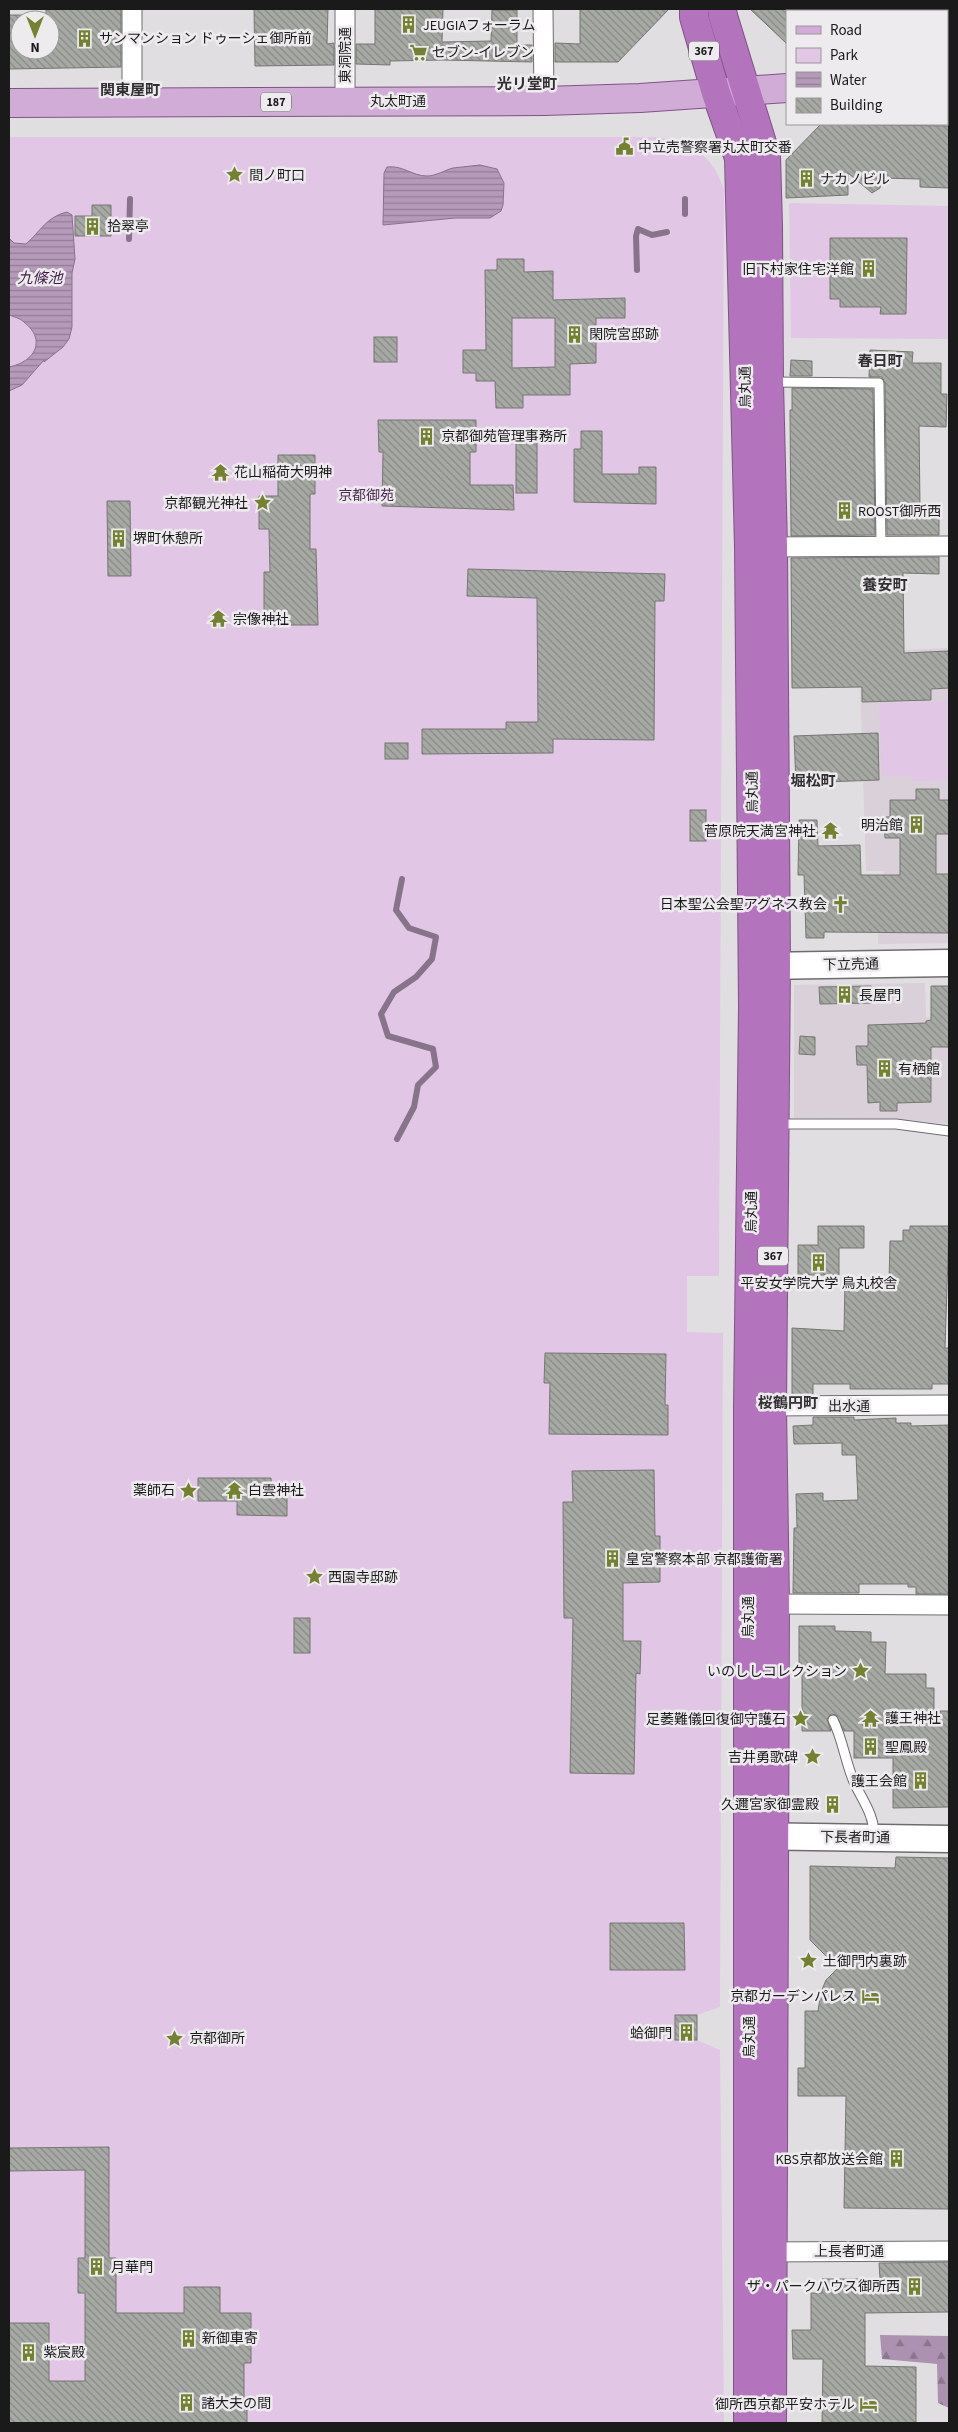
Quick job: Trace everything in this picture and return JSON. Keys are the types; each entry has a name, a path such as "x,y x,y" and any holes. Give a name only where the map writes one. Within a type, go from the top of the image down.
{"highway":[{"name":"烏丸通","path":"694,9 694,17 716,94 739,158 761,547 764,966 760,1406 761,2252 772,2423"},
{"name":"烏丸通","path":"722,9 766,156 769,382 761,547"},
{"name":"烏丸通","path":"761,1836 775,1604 760,1406 774,1124 764,966"},
{"name":"烏丸通","path":"748,2423 761,2252"}],"main road":[{"name":"丸太町通","path":"9,104 544,100 640,98 786,88"}],"street":[{"path":"132,9 132,103"},
{"name":"東洞院通","path":"345,9 345,102"},
{"path":"543,9 544,100"},
{"path":"761,547 949,546"},
{"name":"下立売通","path":"764,966 949,963"},
{"name":"出水通","path":"760,1406 949,1405"},
{"path":"775,1604 949,1605"},
{"name":"下長者町通","path":"761,1836 949,1839"},
{"name":"上長者町通","path":"761,2252 949,2251"}],"lane":[{"path":"769,382 879,383 881,547"},
{"path":"774,1124 896,1124 949,1131"},
{"path":"833,1720 842,1738 854,1782 874,1821 874,1838"}],"shaded area":[{"path":"949,648 949,943 878,944 878,895 884,895 884,871 866,871 859,652"},
{"path":"925,983 926,1017 949,1018 949,1124 897,1119 794,1118 794,985"}],"green space":[{"name":"京都御苑","path":"9,137 657,137 681,143 700,153 714,167 724,190 719,1276 687,1276 687,1332 723,1333 720,2007 697,2015 697,2040 720,2050 724,2423 9,2423"},
{"path":"789,203 949,206 949,339 791,338"},
{"path":"949,701 949,780 913,781 912,776 882,776 879,703"},
{"path":"880,2335 949,2336 949,2408 938,2403 937,2364 882,2359"}],"water":[{"path":"480,165 497,169 504,183 501,211 490,218 455,218 383,225 384,173 387,167 427,176 453,168"},
{"name":"九條池","path":"67,212 72,215 75,259 72,273 72,327 69,339 63,347 44,362 44,360 22,385 9,391 9,367 26,360 35,349 36,343 31,329 21,320 9,315 9,238 14,243 26,244 54,217"}],"building":[{"name":"サンマンション ドゥーシェ御所前","path":"46,9 121,9 121,67 9,69 9,15 10,60 60,60 60,10"},
{"path":"254,9 328,9 327,44 334,43 334,65 255,66"},
{"path":"375,9 443,9 442,42 491,41 492,10 517,10 517,45 532,45 532,62 442,60 390,61 390,65 356,64 356,44 375,44"},
{"path":"580,9 669,9 618,62 555,62 555,43 580,44"},
{"path":"750,9 787,9 786,43"},
{"path":"820,125 949,126 949,188 920,187 920,179 881,178 880,188 872,193 848,173 848,195 786,198 786,160"},
{"name":"拾翠亭","path":"92,205 111,205 111,236 75,236 75,216 92,216"},
{"name":"旧下村家住宅洋館","path":"830,238 907,238 906,314 880,314 881,307 840,307 840,299 830,299"},
{"name":"閑院宮邸跡","path":"497,259 524,259 524,272 553,271 553,300 625,298 625,318 596,318 596,363 570,364 570,395 523,395 523,408 496,408 495,381 476,381 476,373 463,373 463,350 486,350 485,270 497,270","holes":["512,318 555,318 555,367 512,368"]},
{"path":"374,337 397,337 397,362 374,362"},
{"path":"870,350 913,352 912,363 941,363 941,394 947,394 946,427 919,426 920,507 939,508 939,535 887,535 885,383 882,377 869,377"},
{"path":"791,360 812,361 812,376 790,376"},
{"path":"792,388 873,389 875,535 791,536 790,410 792,410"},
{"path":"378,420 476,420 476,452 470,452 470,485 513,485 514,510 382,506 383,452 379,452"},
{"path":"581,431 602,431 602,474 639,474 639,467 656,467 656,504 574,502 574,449 581,449"},
{"path":"516,442 537,442 537,493 516,493"},
{"path":"278,455 315,455 315,494 310,494 310,549 316,549 318,625 264,625 264,572 270,572 269,529 259,529 259,496 278,496"},
{"name":"堺町休憩所","path":"107,501 130,501 131,576 108,576"},
{"path":"939,557 939,574 903,573 904,653 949,651 949,688 931,689 931,700 862,702 862,687 792,688 791,558"},
{"path":"468,569 665,574 664,601 655,601 654,740 553,739 553,753 422,754 422,729 506,729 506,722 538,722 537,598 467,596"},
{"path":"878,733 879,780 796,783 794,736"},
{"path":"385,743 408,743 408,759 385,759"},
{"path":"916,789 939,789 939,800 949,800 949,834 936,834 936,874 949,874 949,933 824,932 824,938 806,938 804,875 798,875 799,820 817,820 818,846 860,845 861,875 900,875 900,838 885,838 884,817 890,817 890,800 916,800"},
{"path":"690,810 706,810 706,841 690,841"},
{"name":"長屋門","path":"871,986 872,1003 820,1004 819,987"},
{"name":"有栖館","path":"931,986 949,986 949,1047 931,1047 931,1102 897,1103 897,1111 880,1111 880,1102 868,1103 867,1065 857,1065 856,1046 868,1046 868,1025 926,1023 926,1021 931,1020"},
{"path":"800,1036 815,1037 815,1055 799,1054"},
{"path":"818,1226 864,1226 864,1248 839,1248 839,1275 798,1275 798,1245 818,1245"},
{"path":"910,1226 949,1226 945,1348 949,1348 949,1384 932,1384 932,1389 850,1389 850,1384 813,1384 813,1394 792,1395 792,1328 844,1331 845,1282 889,1283 890,1241 903,1241 903,1230 910,1230"},
{"path":"545,1353 666,1354 665,1405 668,1405 668,1435 549,1434 550,1383 544,1383"},
{"path":"813,1417 854,1417 854,1420 896,1418 896,1423 911,1423 911,1426 949,1425 949,1594 916,1594 916,1587 908,1587 908,1584 859,1584 859,1593 793,1593 794,1528 797,1528 796,1494 823,1493 823,1501 858,1500 856,1455 842,1455 842,1443 794,1444 793,1426 813,1425"},
{"path":"654,1470 655,1536 660,1536 660,1582 623,1583 623,1641 641,1641 640,1674 636,1673 634,1774 570,1773 573,1618 564,1618 563,1502 573,1502 572,1471"},
{"path":"198,1478 271,1478 272,1498 287,1498 287,1516 237,1515 237,1501 198,1501"},
{"path":"294,1618 310,1618 310,1653 294,1653"},
{"path":"799,1626 835,1626 835,1631 871,1632 871,1642 886,1642 885,1674 926,1674 926,1688 934,1688 934,1711 949,1711 949,1807 893,1808 893,1758 854,1758 854,1731 844,1731 836,1715 831,1714 827,1719 831,1731 802,1731 802,1665 799,1665"},
{"path":"896,1857 949,1858 949,2209 844,2208 846,2096 798,2096 798,2068 805,2068 805,2011 818,2011 821,1992 826,1980 838,1968 810,1940 810,1866 895,1868"},
{"path":"610,1923 684,1923 685,1970 610,1970"},
{"name":"蛤御門","path":"675,2015 697,2015 697,2040 675,2040"},
{"path":"109,2147 109,2258 116,2258 116,2313 184,2313 184,2287 220,2287 220,2313 251,2313 251,2363 244,2363 244,2407 247,2407 247,2423 9,2423 9,2323 49,2323 49,2381 85,2381 85,2293 78,2293 78,2258 85,2258 85,2170 9,2171 9,2148"},
{"path":"949,2262 949,2312 865,2313 865,2366 916,2367 916,2423 822,2423 823,2359 793,2359 792,2330 811,2330 811,2293 822,2293 822,2279 880,2279 879,2263"}],"waterway":[{"path":"129,239 130,199"},
{"path":"685,199 685,214"},
{"path":"637,270 636,236 638,229 652,235 667,232"},
{"path":"397,1139 414,1107 418,1085 436,1067 433,1049 388,1036 381,1014 394,992 416,977 432,959 436,937 409,928 396,910 402,879"}],"place":[{"name":"JEUGIAフォーラム","path":"409,25"},
{"name":"サンマンション ドゥーシェ御所前","path":"85,38"},
{"name":"セブン-イレブン","path":"418,52"},
{"name":"中立売警察署丸太町交番","path":"624,147"},
{"name":"間ノ町口","path":"235,175"},
{"name":"ナカノビル","path":"806,179"},
{"name":"拾翠亭","path":"93,226"},
{"name":"旧下村家住宅洋館","path":"868,269"},
{"name":"閑院宮邸跡","path":"575,334"},
{"name":"京都御苑管理事務所","path":"427,436"},
{"name":"花山稲荷大明神","path":"220,472"},
{"name":"京都観光神社","path":"262,503"},
{"name":"ROOST御所西","path":"844,511"},
{"name":"堺町休憩所","path":"119,538"},
{"name":"宗像神社","path":"219,619"},
{"name":"明治館","path":"917,825"},
{"name":"菅原院天満宮神社","path":"830,831"},
{"name":"日本聖公会聖アグネス教会","path":"841,904"},
{"name":"長屋門","path":"845,995"},
{"name":"有栖館","path":"884,1069"},
{"name":"平安女学院大学 鳥丸校舎","path":"819,1263"},
{"name":"薬師石","path":"189,1490"},
{"name":"白雲神社","path":"234,1490"},
{"name":"皇宮警察本部 京都護衛署","path":"612,1559"},
{"name":"西園寺邸跡","path":"314,1577"},
{"name":"いのししコレクション","path":"861,1671"},
{"name":"護王神社","path":"871,1718"},
{"name":"足萎難儀回復御守護石","path":"800,1719"},
{"name":"聖鳳殿","path":"871,1747"},
{"name":"吉井勇歌碑","path":"812,1757"},
{"name":"護王会館","path":"921,1781"},
{"name":"久邇宮家御霊殿","path":"833,1804"},
{"name":"土御門内裏跡","path":"809,1961"},
{"name":"京都ガーデンパレス","path":"870,1996"},
{"name":"蛤御門","path":"686,2033"},
{"name":"京都御所","path":"175,2038"},
{"name":"KBS京都放送会館","path":"897,2159"},
{"name":"月華門","path":"97,2267"},
{"name":"ザ・パークハウス御所西","path":"914,2286"},
{"name":"新御車寄","path":"188,2338"},
{"name":"紫宸殿","path":"29,2352"},
{"name":"諸大夫の間","path":"187,2403"},
{"name":"御所西京都平安ホテル","path":"869,2404"}],"district":[{"name":"光リ堂町","path":"527,84"},
{"name":"関東屋町","path":"130,90"},
{"name":"春日町","path":"880,361"},
{"name":"養安町","path":"885,585"},
{"name":"堀松町","path":"813,781"},
{"name":"桜鶴円町","path":"788,1403"}]}
